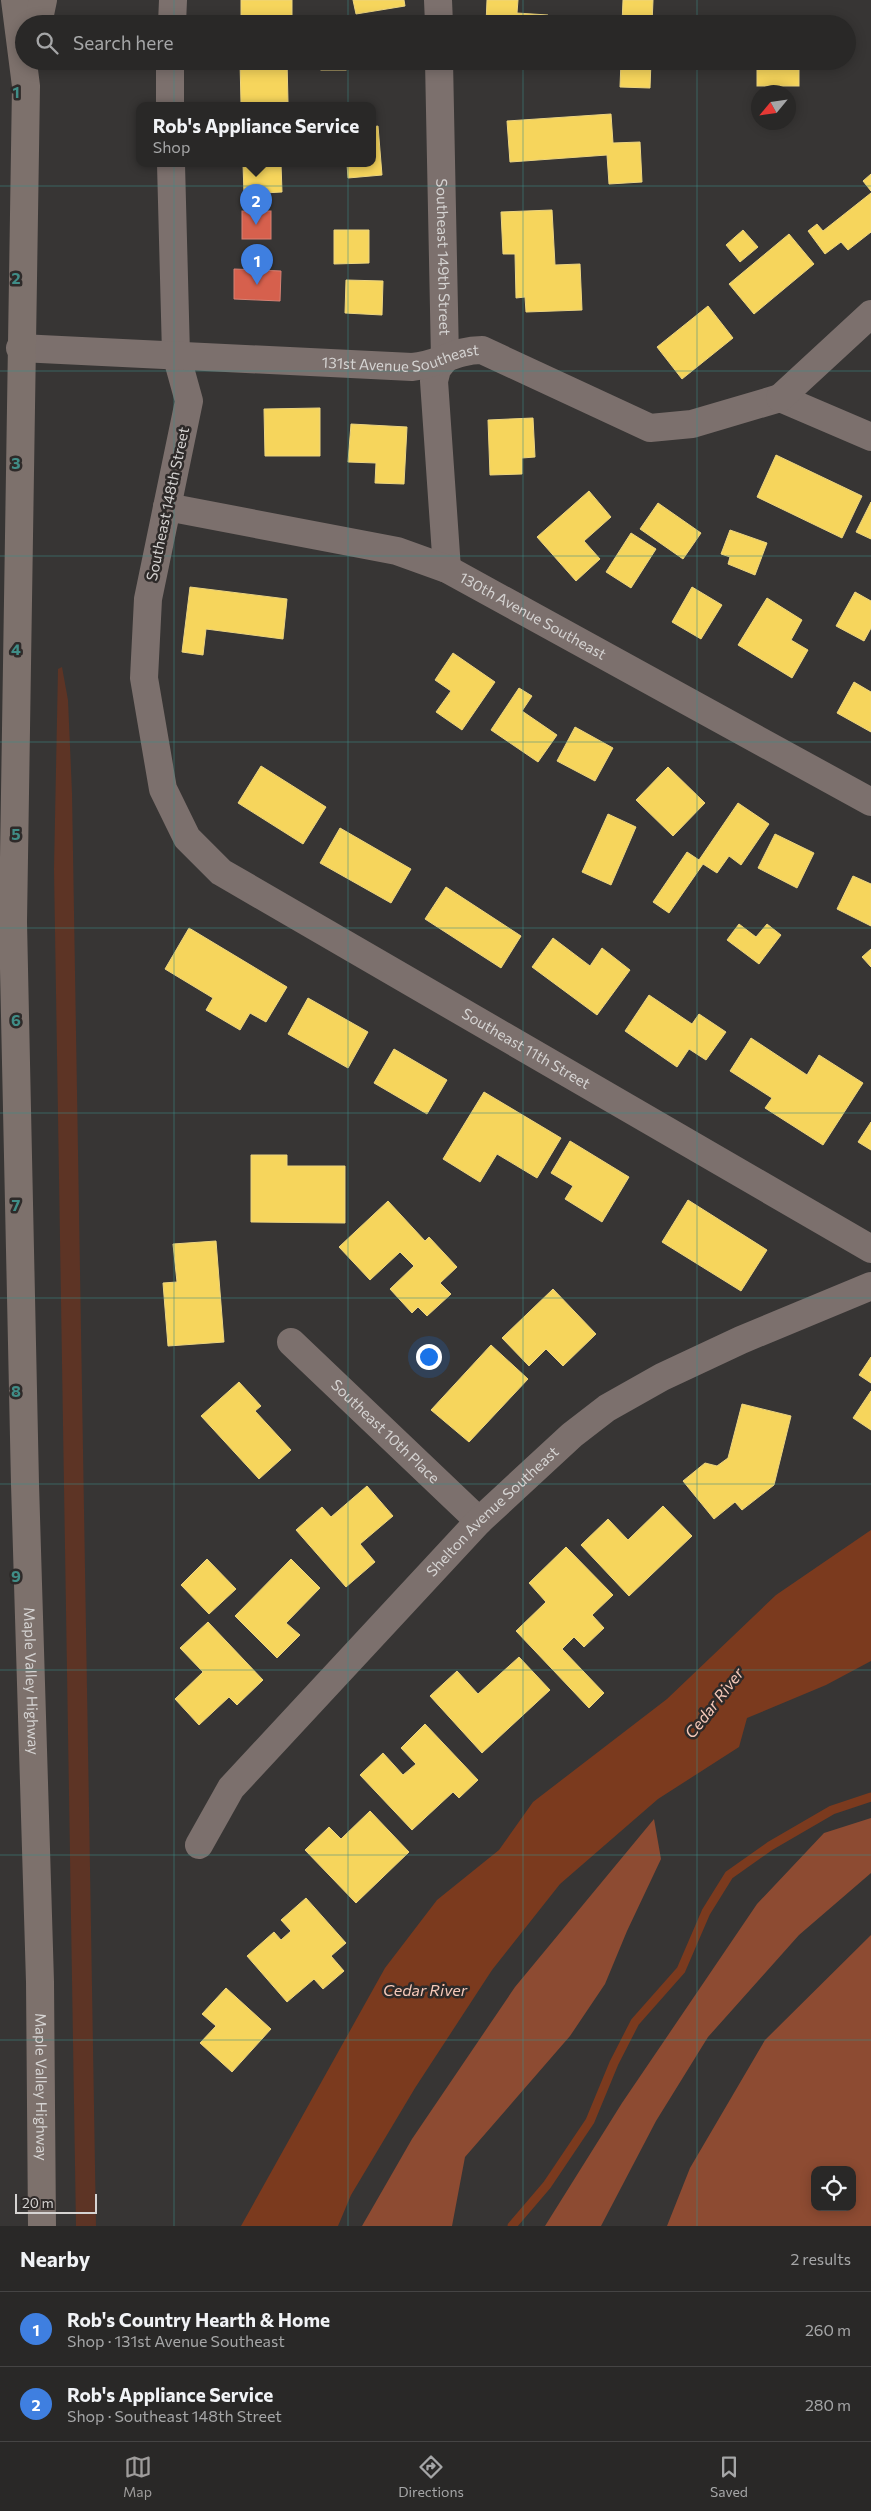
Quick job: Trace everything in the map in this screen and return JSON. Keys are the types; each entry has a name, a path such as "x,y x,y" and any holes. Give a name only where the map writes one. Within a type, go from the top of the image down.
{"main road":[{"name":"Maple Valley Highway","path":"15,0 18,15"},
{"path":"40,15 43,0"},
{"name":"Maple Valley Highway","path":"28,74 20,348 13,922 25,1494 40,1982 42,2226"}],"street":[{"path":"172,15 173,0"},
{"path":"438,0 439,15"},
{"path":"170,70 170,102"},
{"name":"Southeast 149th Street","path":"440,70 445,358 437,369 434,381 447,569"},
{"name":"Southeast 148th Street","path":"171,167 176,354 189,400 148,599 144,678 163,789 188,838"},
{"path":"871,314 780,398 871,437"},
{"name":"131st Avenue Southeast","path":"20,348 176,354 412,367 427,366 465,350 482,350 650,428 692,424 780,398"},
{"name":"130th Avenue Southeast","path":"167,508 397,551 447,569 871,802"},
{"name":"Southeast 11th Street","path":"188,838 221,872 871,1249"},
{"name":"Shelton Avenue Southeast","path":"199,1845 231,1788 479,1521 572,1435 607,1408 662,1377 741,1340 871,1286"},
{"name":"Southeast 10th Place","path":"291,1342 479,1521"}],"shaded area":[{"path":"62,667 68,700 72,793 96,2226 76,2226 54,869 58,669"},
{"path":"871,1818 871,1873 799,1935 708,2037 656,2121 601,2226 545,2226 622,2103 757,1904 824,1833"},
{"path":"654,1819 661,1859 627,1931 605,1984 570,2036 465,2157 452,2226 362,2226 412,2139 515,1987"},
{"path":"871,1935 871,2226 667,2226 690,2168 765,2040"}],"water":[{"name":"Cedar River","path":"871,1530 871,1661 826,1685 747,1718 739,1747 658,1799 560,1884 492,1970 415,2088 351,2195 338,2226 241,2226 385,1968 437,1900 499,1850 533,1802 667,1699 776,1595"}],"building: Homes":[{"path":"241,0 292,0 292,15 241,15"},
{"path":"353,0 404,0 405,6 356,14"},
{"path":"487,0 518,0 517,13 548,15 486,15"},
{"path":"623,0 653,0 652,15 622,15"},
{"path":"240,70 287,70 288,102 241,102"},
{"path":"621,70 651,70 650,88 620,87"},
{"path":"757,70 799,70 799,86 757,85"},
{"path":"611,114 613,143 640,142 642,182 609,184 607,155 510,162 507,121"},
{"path":"376,126 378,126 382,175 348,178 347,167 376,167"},
{"path":"243,167 281,167 282,192 244,194"},
{"path":"871,174 871,191 863,181"},
{"path":"871,193 871,232 848,250 841,242 825,254 808,231 817,224 823,231"},
{"path":"552,210 555,265 580,264 582,310 526,312 525,297 516,298 515,254 503,254 501,212"},
{"path":"334,230 369,230 369,263 334,264"},
{"path":"743,230 758,247 740,262 726,245"},
{"path":"789,234 814,264 754,314 729,284"},
{"path":"346,280 383,281 382,315 345,313"},
{"path":"708,306 733,338 682,379 657,347"},
{"path":"320,408 320,456 265,456 264,409"},
{"path":"533,418 535,457 522,458 522,474 490,475 488,420"},
{"path":"351,424 407,427 404,484 375,483 376,463 348,462"},
{"path":"776,455 862,496 842,538 757,497"},
{"path":"589,491 611,517 584,541 600,559 576,581 537,537"},
{"path":"871,502 871,539 856,532"},
{"path":"658,503 701,533 683,559 640,529"},
{"path":"730,530 767,543 755,575 728,564 730,557 721,554"},
{"path":"631,533 656,549 631,588 606,572"},
{"path":"190,587 287,599 283,639 206,629 203,655 182,652"},
{"path":"692,587 722,605 701,639 672,622"},
{"path":"855,592 871,601 871,628 864,641 836,626"},
{"path":"767,598 802,620 791,640 808,650 792,678 738,645"},
{"path":"453,653 495,682 462,730 436,712 451,691 435,680"},
{"path":"854,682 871,692 871,732 837,713"},
{"path":"519,688 532,696 522,711 557,735 538,762 491,730"},
{"path":"575,727 613,748 595,781 557,761"},
{"path":"261,766 326,807 303,844 238,803"},
{"path":"668,767 705,803 673,836 636,800"},
{"path":"738,803 769,824 741,865 729,856 717,873 703,864 669,913 653,902 687,852 699,860"},
{"path":"608,814 636,827 611,885 582,872"},
{"path":"340,828 411,869 391,903 320,863"},
{"path":"775,834 814,853 797,888 758,868"},
{"path":"853,876 871,884 871,926 837,909"},
{"path":"446,887 521,936 501,968 425,919"},
{"path":"739,924 756,937 767,924 781,935 759,964 727,940"},
{"path":"189,928 287,987 266,1022 250,1013 240,1030 206,1010 213,998 165,969"},
{"path":"553,938 590,966 602,948 630,970 597,1015 532,967"},
{"path":"871,949 871,967 862,957"},
{"path":"649,995 692,1024 699,1014 726,1032 706,1060 689,1049 677,1067 625,1031"},
{"path":"308,998 368,1032 348,1068 288,1034"},
{"path":"751,1038 807,1075 819,1055 863,1083 823,1145 765,1108 772,1098 730,1071"},
{"path":"394,1049 447,1080 427,1114 374,1083"},
{"path":"484,1092 561,1138 537,1178 497,1154 480,1182 443,1159"},
{"path":"871,1122 871,1150 858,1142"},
{"path":"570,1141 629,1177 602,1222 565,1199 573,1186 551,1173"},
{"path":"251,1155 287,1155 287,1166 345,1166 345,1223 251,1222"},
{"path":"688,1200 767,1250 741,1291 662,1242"},
{"path":"388,1201 425,1241 429,1237 457,1267 440,1283 451,1294 427,1316 418,1307 412,1313 390,1289 414,1266 400,1252 370,1280 339,1247"},
{"path":"216,1241 224,1342 168,1346 163,1283 177,1282 173,1244"},
{"path":"553,1289 596,1334 563,1366 546,1349 529,1366 502,1338"},
{"path":"491,1345 528,1379 469,1442 431,1410"},
{"path":"871,1357 871,1383 859,1375"},
{"path":"239,1382 261,1406 255,1411 291,1450 259,1479 201,1416"},
{"path":"871,1391 871,1430 853,1418"},
{"path":"742,1404 791,1416 774,1485 742,1510 735,1502 714,1519 683,1481 705,1463 717,1466 728,1458"},
{"path":"367,1486 393,1516 360,1544 375,1562 346,1587 296,1530 322,1507 331,1517"},
{"path":"663,1506 692,1536 629,1596 581,1545 608,1519 628,1540"},
{"path":"566,1547 613,1595 592,1615 604,1628 584,1647 574,1637 562,1649 604,1693 589,1708 516,1631 546,1602 529,1583"},
{"path":"207,1559 236,1589 209,1614 181,1585"},
{"path":"291,1559 320,1588 286,1623 300,1635 277,1658 235,1616"},
{"path":"208,1622 263,1680 237,1705 229,1697 199,1725 175,1699 203,1672 180,1648"},
{"path":"519,1657 550,1690 482,1753 430,1696 457,1671 478,1694"},
{"path":"425,1724 478,1780 459,1798 453,1792 412,1830 360,1775 383,1753 403,1775 416,1764 401,1748"},
{"path":"370,1811 409,1852 356,1903 305,1850 329,1827 341,1839"},
{"path":"306,1898 346,1943 331,1956 344,1971 323,1989 314,1979 287,2002 247,1956 274,1932 281,1940 291,1931 281,1920"},
{"path":"226,1988 271,2029 232,2072 200,2043 216,2026 202,2014"}],"building: Shops":[{"path":"242,211 271,211 271,239 242,239"},
{"path":"234,269 281,271 280,301 234,299"}],"waterway":[{"path":"512,2226 547,2185 590,2121 614,2063 635,2022 681,1970 706,1912 729,1875 770,1846 832,1810 871,1797"}],"place":[{"name":"Rob's Appliance Service","path":"256,225"},
{"name":"Rob's Country Hearth & Home","path":"257,285"}]}
